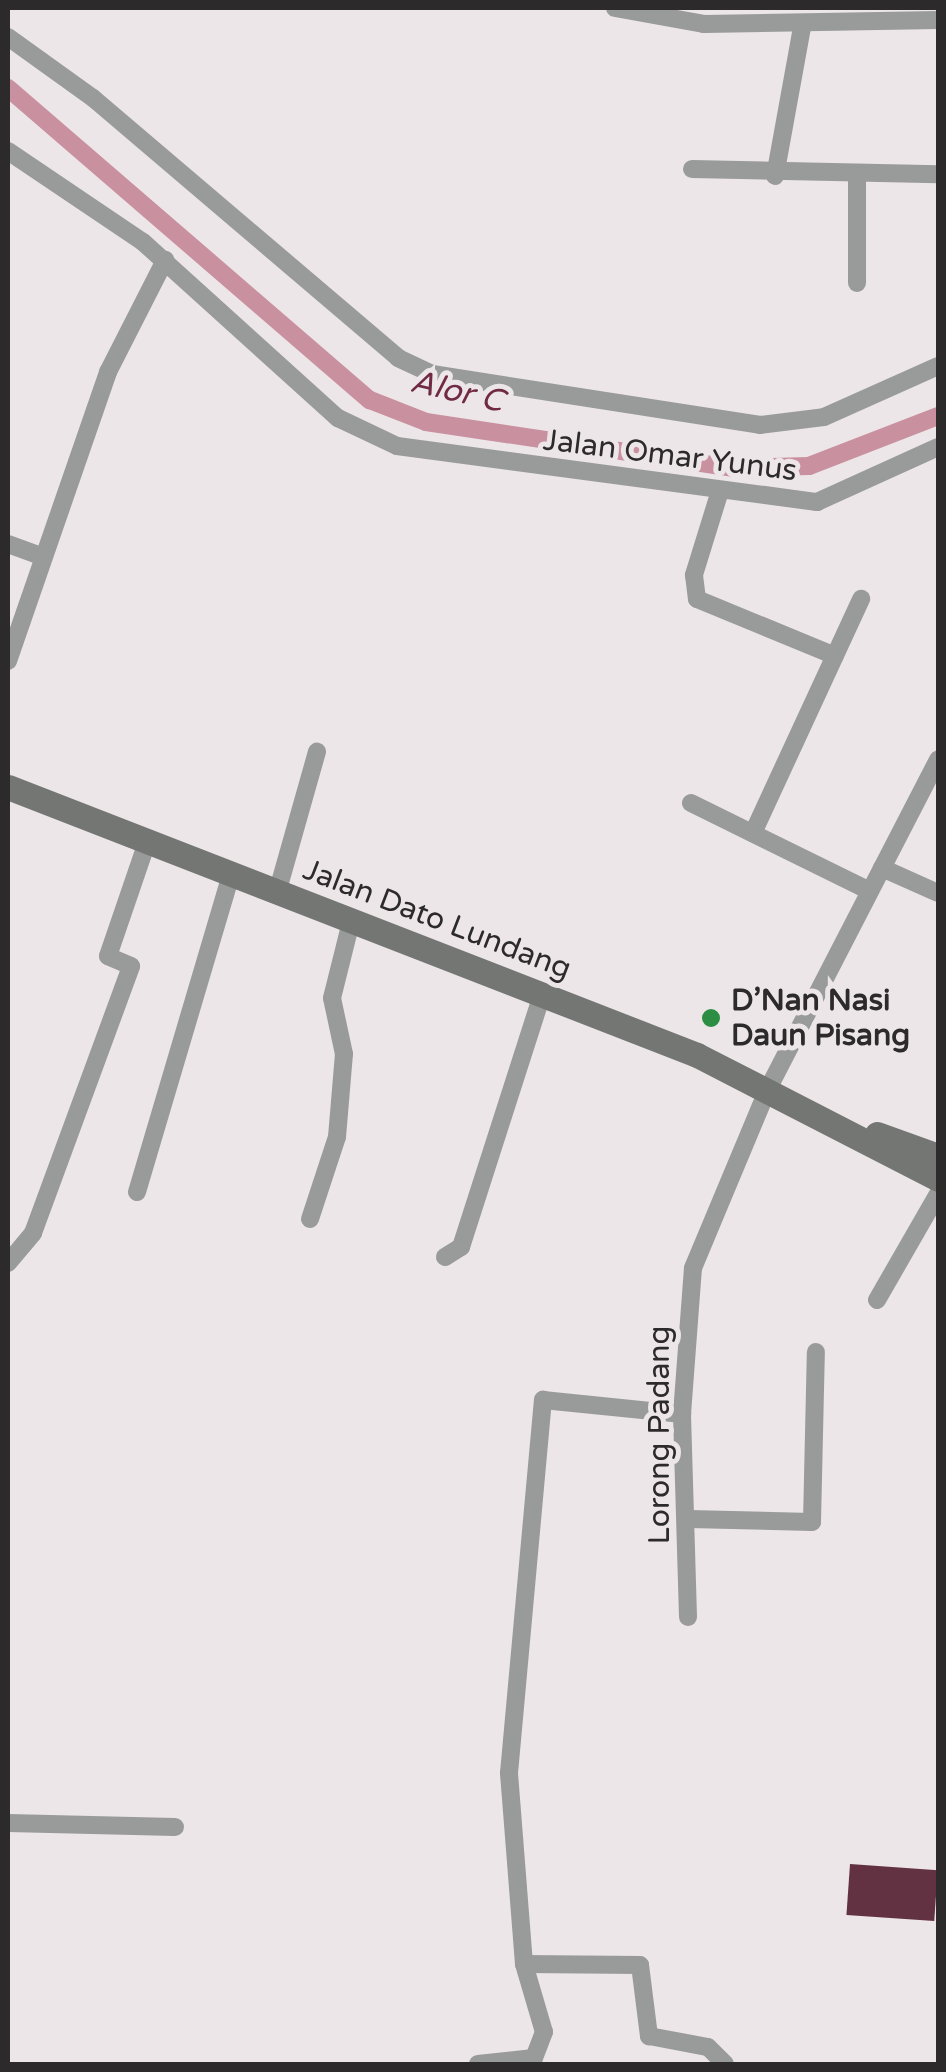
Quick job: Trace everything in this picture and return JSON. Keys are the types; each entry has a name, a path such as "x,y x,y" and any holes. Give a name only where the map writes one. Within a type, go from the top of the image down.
{"main road":[{"name":"Jalan Dato Lundang","path":"8,787 542,995 768,1088 839,1122 938,1179"},
{"name":"Jalan Dato Lundang","path":"839,1122 938,1156"}],"street":[{"path":"615,8 802,27 853,17 938,20"},
{"path":"775,176 802,27"},
{"path":"8,37 93,98 398,358 432,374 760,426 824,416 938,366"},
{"name":"Jalan Omar Yunus","path":"8,151 165,260 367,435 719,494 817,502 938,447"},
{"path":"692,169 775,176 938,174"},
{"path":"857,283 858,176"},
{"path":"8,660 41,556 128,321 165,260"},
{"path":"719,494 694,575 697,598 835,656"},
{"path":"8,544 41,556"},
{"path":"753,834 861,600"},
{"path":"277,893 317,752"},
{"name":"Lorong Padang","path":"688,1617 689,1519 682,1414 693,1268 768,1088 938,758"},
{"path":"691,803 870,891"},
{"path":"8,1263 33,1233 131,966 108,956 148,842"},
{"path":"882,868 938,893"},
{"path":"137,1192 231,875"},
{"path":"310,1219 337,1137 344,1054 332,998 351,922"},
{"path":"445,1257 461,1246 542,995"},
{"path":"877,1300 938,1194"},
{"path":"689,1519 812,1522 816,1352"},
{"path":"478,2064 534,2058 545,2015 524,1964 509,1772 543,1400 682,1414"},
{"path":"8,1823 175,1827"},
{"path":"524,1964 640,1965 650,2036 708,2046 725,2064"}],"building":[{"path":"850,1864 938,1870 934,1921 846,1915"}],"waterway":[{"name":"Alor C","path":"8,88 370,400 426,422 735,468 809,466 938,416"}],"place":[{"name":"D’Nan Nasi Daun Pisang","path":"711,1018"}]}
